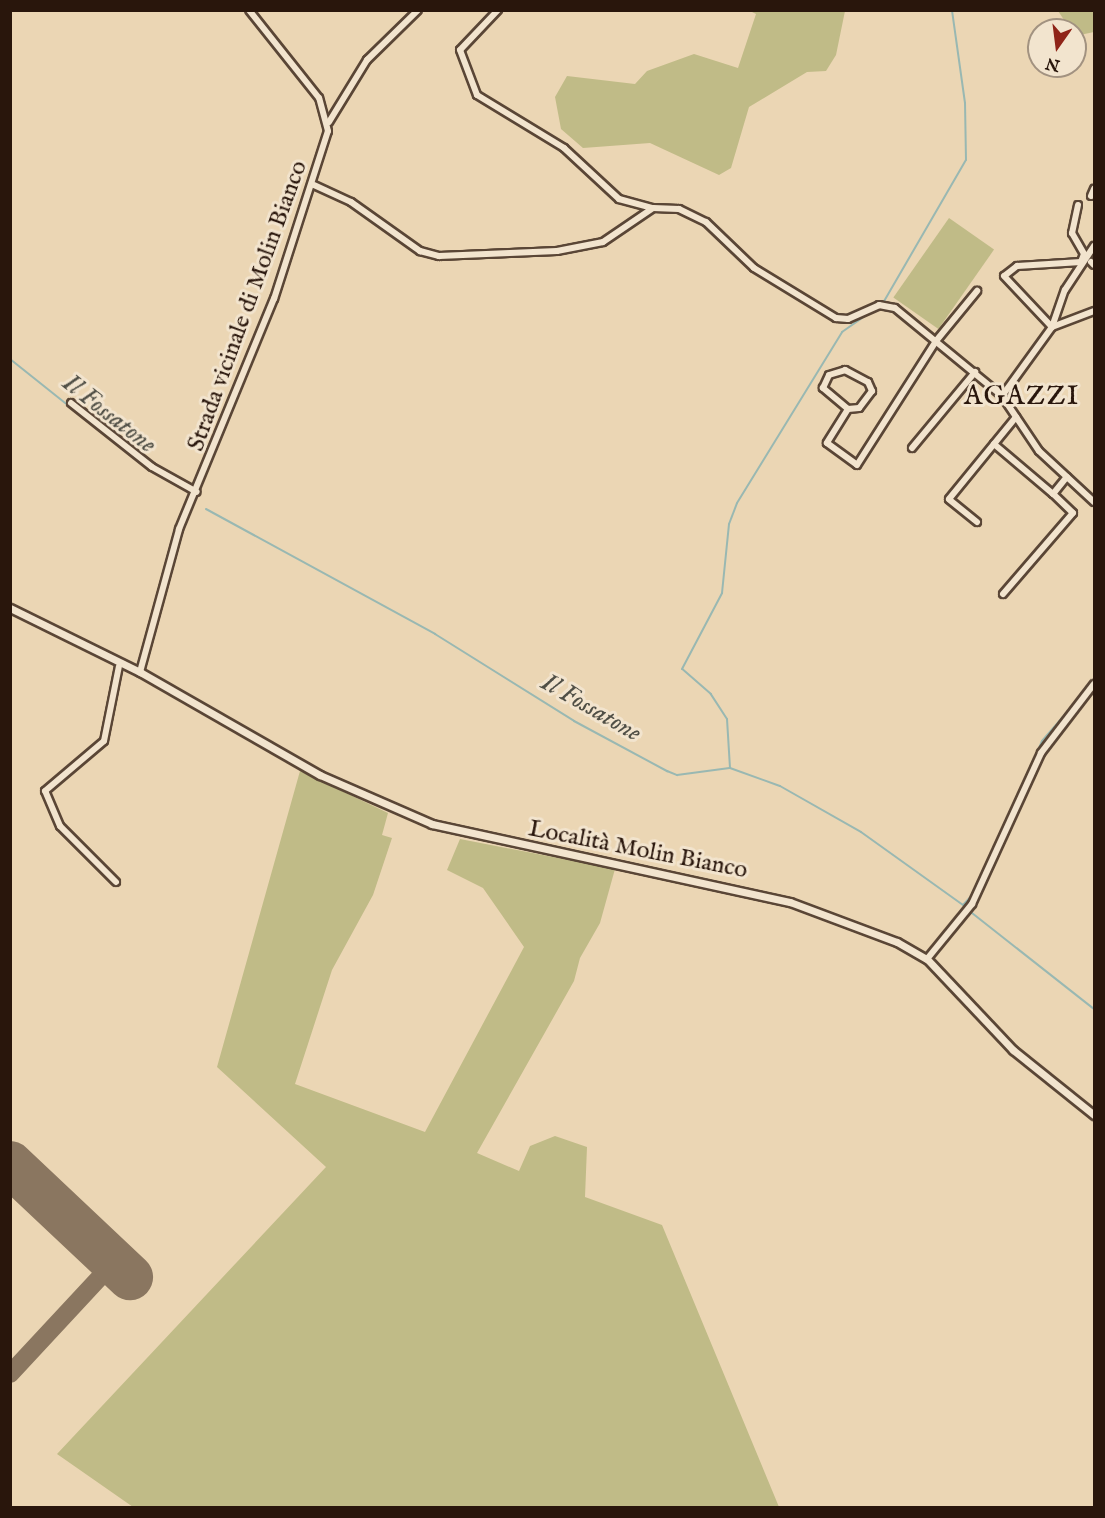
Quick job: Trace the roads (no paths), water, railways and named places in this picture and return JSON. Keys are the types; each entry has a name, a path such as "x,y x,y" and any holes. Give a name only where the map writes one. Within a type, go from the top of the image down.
{"street":[{"path":"249,10 298,67 328,122 367,60 417,10"},
{"path":"498,10 460,50 477,95 564,148 619,199 653,208 679,208 706,222 754,268 836,318 848,319 879,304 895,308 1002,396 1016,417 1067,477 1095,502"},
{"name":"Strada vicinale di Molin Bianco","path":"140,672 179,529 197,492 314,185 328,131 328,122"},
{"path":"314,185 351,202 420,251 439,256 557,251 603,242 653,208"},
{"path":"1091,196 1095,189"},
{"path":"1052,327 1004,276 1017,266 1081,261 1084,254 1072,233 1078,205"},
{"path":"1002,396 1052,327 1065,290 1092,261 1095,246"},
{"path":"848,409 827,442 857,465 936,341 977,291"},
{"path":"1052,327 1095,311"},
{"path":"845,370 868,382 872,391 860,408 848,409 823,388 830,375 845,370"},
{"path":"912,448 975,372"},
{"name":"Strada vicinale di Molin Bianco","path":"71,402 152,467 197,492"},
{"path":"977,522 949,499 1016,417"},
{"path":"994,444 1073,513 1003,594"},
{"path":"1053,494 1067,477"},
{"name":"Località Molin Bianco","path":"10,608 119,666 140,672 320,776 432,824 790,902 897,942 927,959 1013,1050 1095,1115"},
{"path":"116,882 60,826 45,791 104,741 119,666"},
{"path":"927,959 972,904 1041,753 1095,684"}],"waterway":[{"path":"883,303 966,160 965,103 952,10"},
{"path":"730,768 727,719 711,694 682,669 722,593 729,524 737,503 842,332 871,312"},
{"name":"Il Fossatone","path":"10,359 143,465 186,489"},
{"name":"Il Fossatone","path":"206,509 435,634 574,721 667,771 677,775 730,768 780,786 861,832 963,905 974,893"},
{"path":"1025,781 1042,741 1082,695"},
{"path":"991,855 1021,789"},
{"name":"Il Fossatone","path":"972,913 1094,1009"}],"district":[{"name":"AGAZZI","path":"1022,398"}]}
